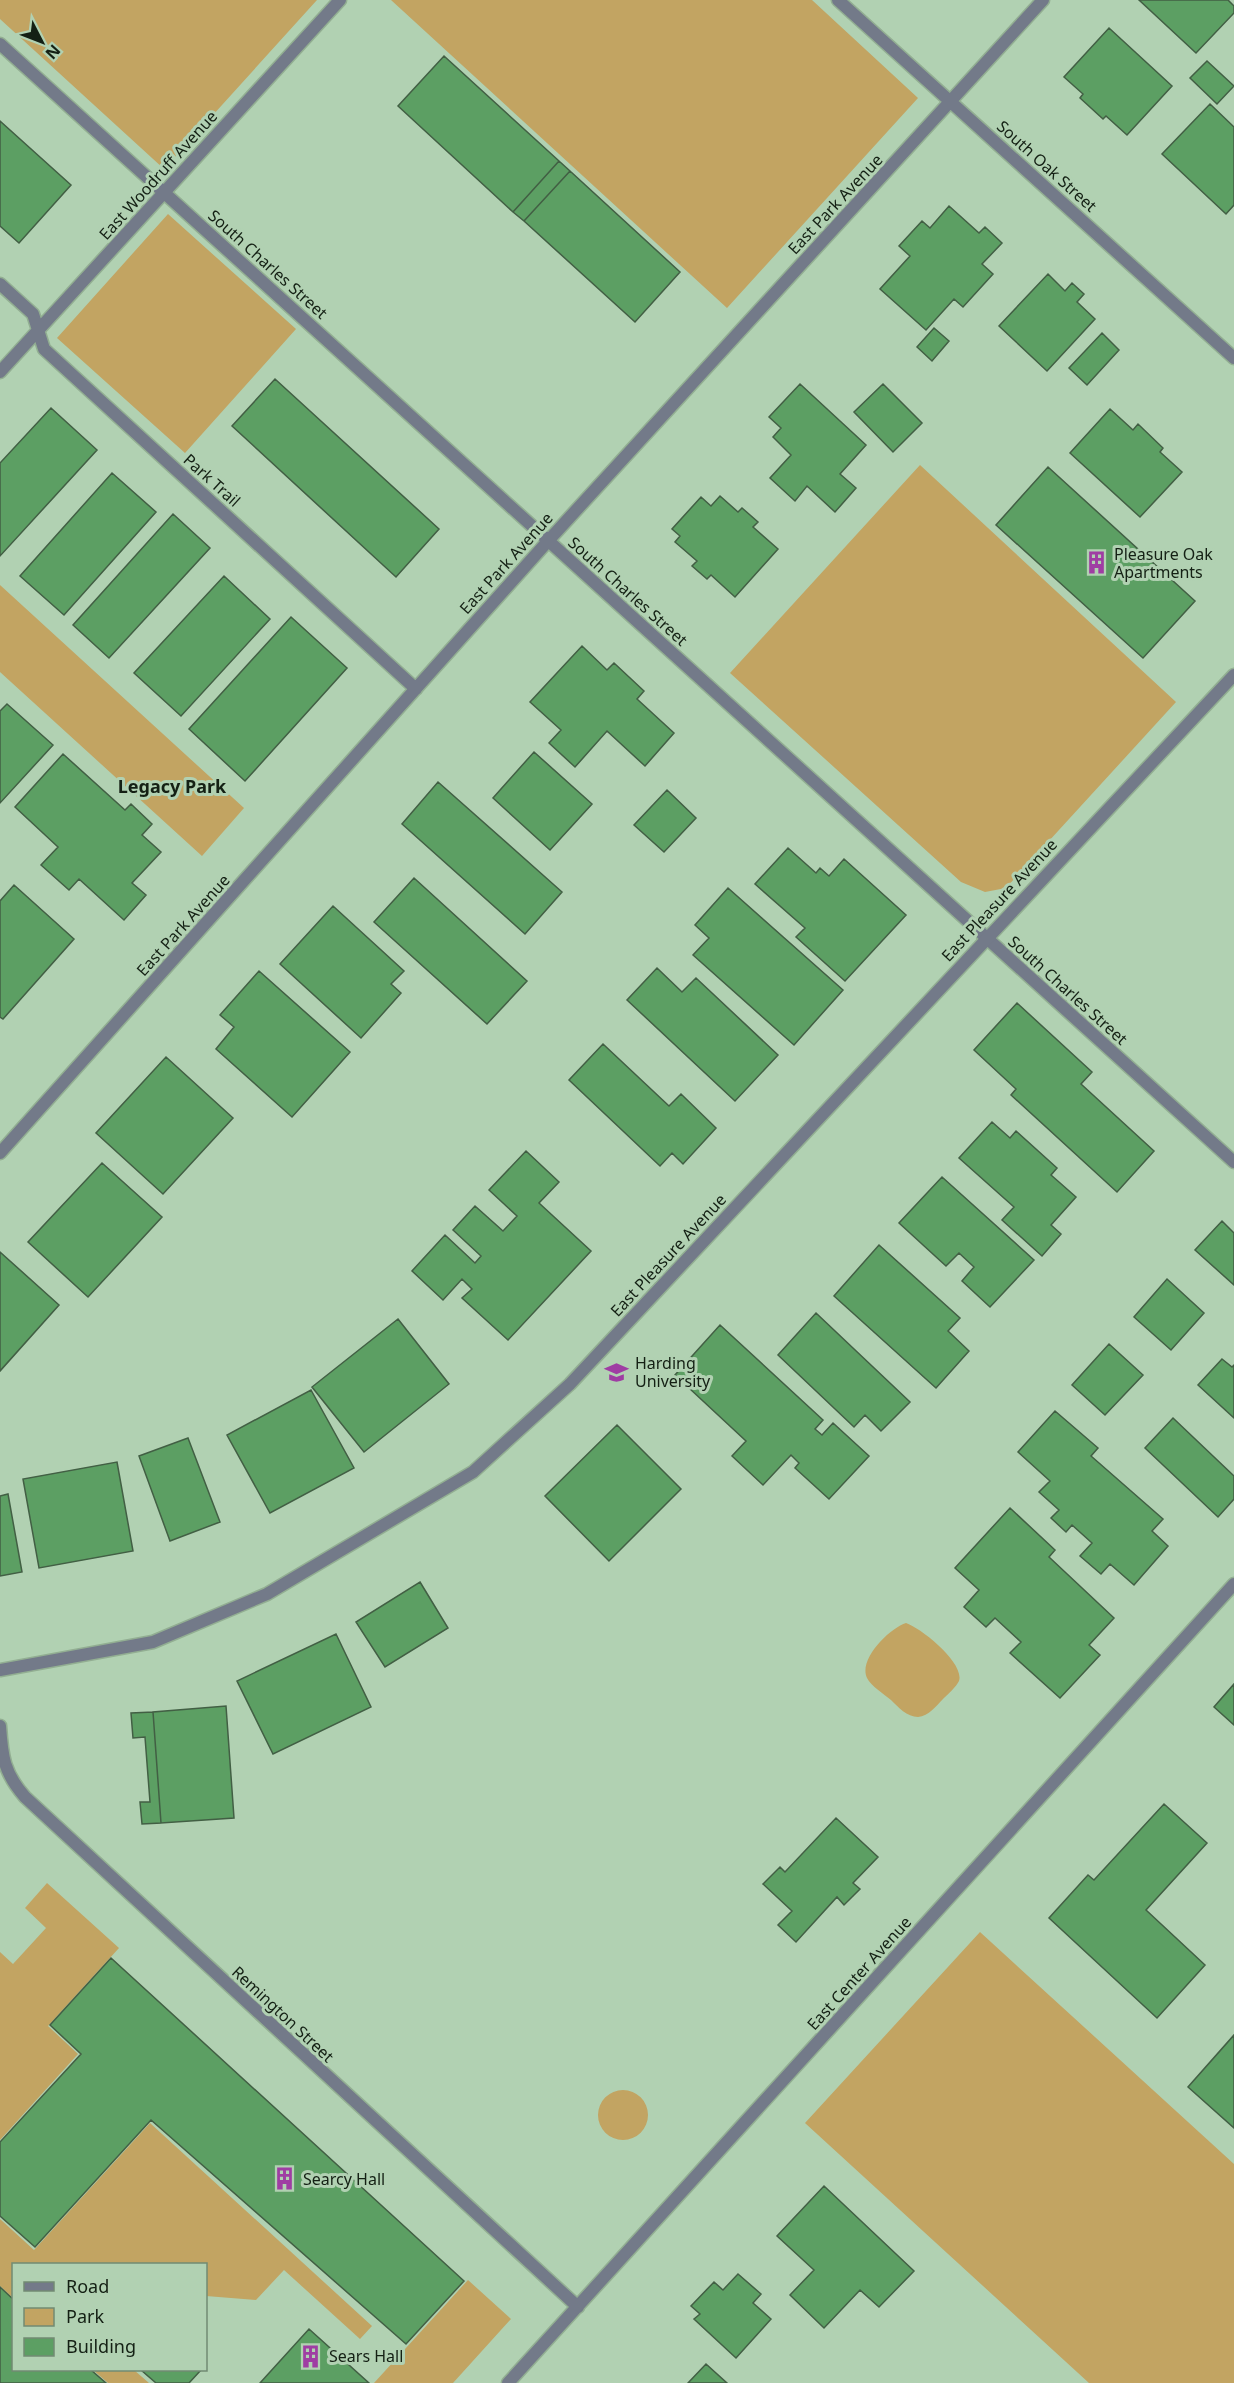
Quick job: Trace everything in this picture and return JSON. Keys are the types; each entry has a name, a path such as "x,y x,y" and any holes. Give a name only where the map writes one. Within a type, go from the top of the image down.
{"street":[{"name":"East Woodruff Avenue","path":"0,372 340,0"},
{"name":"South Oak Street","path":"838,0 1234,358"},
{"name":"East Park Avenue","path":"0,1153 548,541 1043,0"},
{"name":"South Charles Street","path":"0,44 1234,1162"},
{"name":"Park Trail","path":"0,284 33,314 44,349 416,689"},
{"name":"East Pleasure Avenue","path":"0,1670 153,1642 174,1634 267,1594 473,1472 570,1384 1234,675"},
{"name":"East Center Avenue","path":"508,2383 1234,1584"},
{"name":"Remington Street","path":"0,1726 2,1755 7,1771 13,1783 25,1797 578,2307"}],"green space":[{"path":"0,0 317,0 164,169 0,19"},
{"path":"391,0 812,0 918,98 727,308"},
{"path":"168,214 296,329 185,453 57,338"},
{"path":"920,465 1176,702 1006,888 985,892 961,882 730,673"},
{"path":"0,585 244,808 202,856 0,672"},
{"path":"906,1623 940,1647 949,1656 959,1674 959,1681 935,1708 918,1717 903,1711 875,1687 867,1678 865,1670 877,1645 892,1631"},
{"path":"47,1883 119,1948 48,2026 78,2054 0,2140 0,1952 13,1964 46,1928 25,1908"},
{"path":"980,1932 1234,2164 1234,2383 1089,2383 805,2123"},
{"path":"623,2090 632,2092 643,2101 648,2115 646,2124 637,2135 623,2140 614,2138 603,2129 598,2115 600,2106 609,2095"},
{"path":"150,2123 372,2326 360,2339 284,2270 256,2300 207,2296 207,2263 12,2263 12,2297 0,2286 0,2219 34,2250"},
{"path":"468,2280 511,2319 453,2383 374,2383"},
{"path":"94,2371 135,2371 149,2383 108,2383"}],"building":[{"path":"1139,0 1228,0 1234,6 1234,13 1196,53"},
{"path":"1109,28 1172,86 1127,135 1106,116 1103,119 1080,98 1083,94 1064,77"},
{"path":"444,56 559,161 513,212 398,106"},
{"path":"1207,61 1234,86 1217,104 1190,78"},
{"path":"1210,104 1234,127 1234,205 1226,214 1162,154"},
{"path":"0,121 71,185 19,243 0,226"},
{"path":"559,161 570,171 524,221 513,212"},
{"path":"570,171 680,272 635,322 524,221"},
{"path":"949,206 979,233 985,227 1002,243 982,264 993,274 963,307 954,299 926,330 880,289 910,256 899,246 922,221 930,228"},
{"path":"1048,274 1065,291 1072,283 1084,294 1077,302 1095,319 1047,371 999,326"},
{"path":"934,328 949,341 932,361 917,347"},
{"path":"1102,333 1119,350 1087,385 1069,368"},
{"path":"275,379 439,529 396,577 232,426"},
{"path":"800,384 866,445 840,474 856,488 835,512 807,486 795,501 770,478 791,455 773,437 781,428 769,417"},
{"path":"883,384 922,423 893,452 854,412"},
{"path":"51,408 97,450 0,556 0,463"},
{"path":"1110,409 1133,430 1138,424 1163,448 1160,452 1182,472 1140,517 1070,453"},
{"name":"Pleasure Oak Apartments","path":"1048,467 1195,601 1143,658 996,525"},
{"path":"112,473 156,512 64,615 20,576"},
{"path":"720,496 738,512 742,508 758,522 753,527 778,549 735,597 711,575 707,579 692,566 697,561 675,542 680,536 672,529 701,497 711,506"},
{"path":"173,514 210,548 109,658 73,625"},
{"path":"224,576 270,619 181,716 134,673"},
{"path":"291,617 347,668 245,781 189,729"},
{"path":"582,646 607,670 614,663 644,691 637,699 674,733 645,766 607,731 575,767 549,743 561,730 530,702"},
{"path":"7,704 53,745 0,803 0,711"},
{"path":"534,752 592,804 550,850 493,798"},
{"path":"63,754 125,810 131,804 152,824 142,835 161,852 132,883 146,895 124,920 79,879 69,890 41,865 58,847 15,807"},
{"path":"438,782 562,892 525,934 402,824"},
{"path":"667,790 696,818 664,852 634,825"},
{"path":"788,848 816,873 820,868 829,876 844,859 906,915 845,981 796,937 805,928 755,884"},
{"path":"414,878 527,981 487,1024 374,922"},
{"path":"14,885 74,939 3,1019 0,1017 0,901"},
{"path":"728,888 843,990 794,1045 693,955 709,938 695,925"},
{"path":"333,906 404,971 391,984 401,993 361,1038 280,964"},
{"path":"657,968 682,992 696,978 778,1055 735,1101 627,1000"},
{"path":"259,971 350,1052 292,1117 216,1049 234,1027 220,1015"},
{"path":"1017,1003 1092,1072 1081,1084 1154,1151 1117,1192 1011,1095 1016,1089 974,1050"},
{"path":"603,1044 669,1106 681,1094 716,1128 683,1164 672,1153 660,1166 569,1080"},
{"path":"166,1057 233,1118 163,1194 96,1133"},
{"path":"992,1122 1010,1138 1016,1131 1057,1168 1051,1175 1076,1197 1051,1225 1061,1234 1042,1256 1002,1220 1014,1207 959,1158"},
{"path":"526,1151 559,1182 539,1203 591,1251 508,1340 462,1298 472,1289 462,1279 443,1300 412,1271 445,1235 475,1263 481,1256 453,1230 475,1206 503,1231 517,1216 489,1190"},
{"path":"102,1163 162,1217 88,1297 28,1242"},
{"path":"942,1177 1034,1260 990,1307 962,1281 974,1267 959,1253 946,1266 899,1223"},
{"path":"1222,1221 1234,1233 1234,1285 1195,1250"},
{"path":"879,1245 960,1318 948,1331 969,1351 936,1388 834,1296"},
{"path":"0,1252 59,1305 0,1371"},
{"path":"1167,1279 1204,1313 1171,1350 1134,1317"},
{"path":"816,1313 910,1402 881,1431 865,1415 854,1427 778,1355"},
{"path":"398,1319 449,1384 364,1452 312,1387"},
{"path":"720,1325 823,1420 815,1429 822,1435 833,1423 869,1456 829,1499 795,1468 799,1463 791,1455 763,1485 732,1456 746,1441 675,1375"},
{"path":"1109,1344 1143,1375 1105,1415 1072,1385"},
{"path":"1222,1359 1232,1367 1234,1365 1234,1418 1198,1385"},
{"path":"311,1390 354,1468 270,1513 227,1435"},
{"path":"1055,1411 1098,1448 1091,1456 1163,1519 1152,1531 1168,1546 1134,1585 1110,1564 1101,1574 1080,1556 1092,1543 1072,1525 1066,1532 1051,1518 1059,1510 1039,1492 1050,1481 1018,1452"},
{"path":"1173,1418 1234,1476 1234,1499 1218,1517 1145,1448"},
{"path":"617,1425 681,1489 609,1561 545,1496"},
{"path":"188,1438 220,1522 170,1541 139,1456"},
{"path":"117,1462 133,1551 39,1568 23,1479"},
{"path":"8,1494 22,1572 0,1576 0,1496"},
{"path":"1010,1508 1055,1550 1049,1557 1114,1618 1089,1645 1100,1655 1060,1698 1010,1653 1021,1642 995,1618 986,1627 964,1607 979,1590 955,1568"},
{"path":"420,1582 448,1628 385,1667 356,1622"},
{"path":"336,1634 371,1707 273,1754 237,1681"},
{"path":"1234,1684 1234,1725 1214,1707"},
{"path":"226,1706 234,1818 161,1823 153,1712"},
{"path":"153,1712 161,1823 142,1824 140,1802 150,1802 145,1737 133,1738 131,1713"},
{"path":"1164,1804 1207,1843 1146,1910 1205,1965 1157,2018 1049,1918 1088,1875 1094,1880"},
{"path":"836,1818 878,1857 853,1883 860,1889 844,1905 837,1897 796,1942 778,1925 792,1911 763,1884 780,1867 785,1872"},
{"name":"Searcy Hall","path":"111,1958 464,2281 406,2344 151,2120 35,2247 0,2216 0,2142 81,2054 50,2025"},
{"path":"1234,2035 1234,2128 1188,2087"},
{"path":"824,2186 914,2271 879,2307 860,2290 824,2328 790,2295 814,2270 777,2236"},
{"path":"738,2274 761,2294 753,2303 771,2319 736,2358 694,2319 700,2314 691,2306 714,2282 723,2290"},
{"path":"0,2287 12,2298 12,2371 92,2371 106,2383 0,2383"},
{"name":"Sears Hall","path":"309,2329 369,2383 260,2383"},
{"path":"706,2364 727,2383 688,2383"},
{"path":"142,2371 200,2371 189,2383 156,2383"}],"place":[{"name":"Pleasure Oak Apartments","path":"1096,563"},
{"name":"Harding University","path":"617,1372"},
{"name":"Searcy Hall","path":"285,2179"},
{"name":"Sears Hall","path":"311,2356"}],"district":[{"name":"Legacy Park","path":"172,787"}]}
